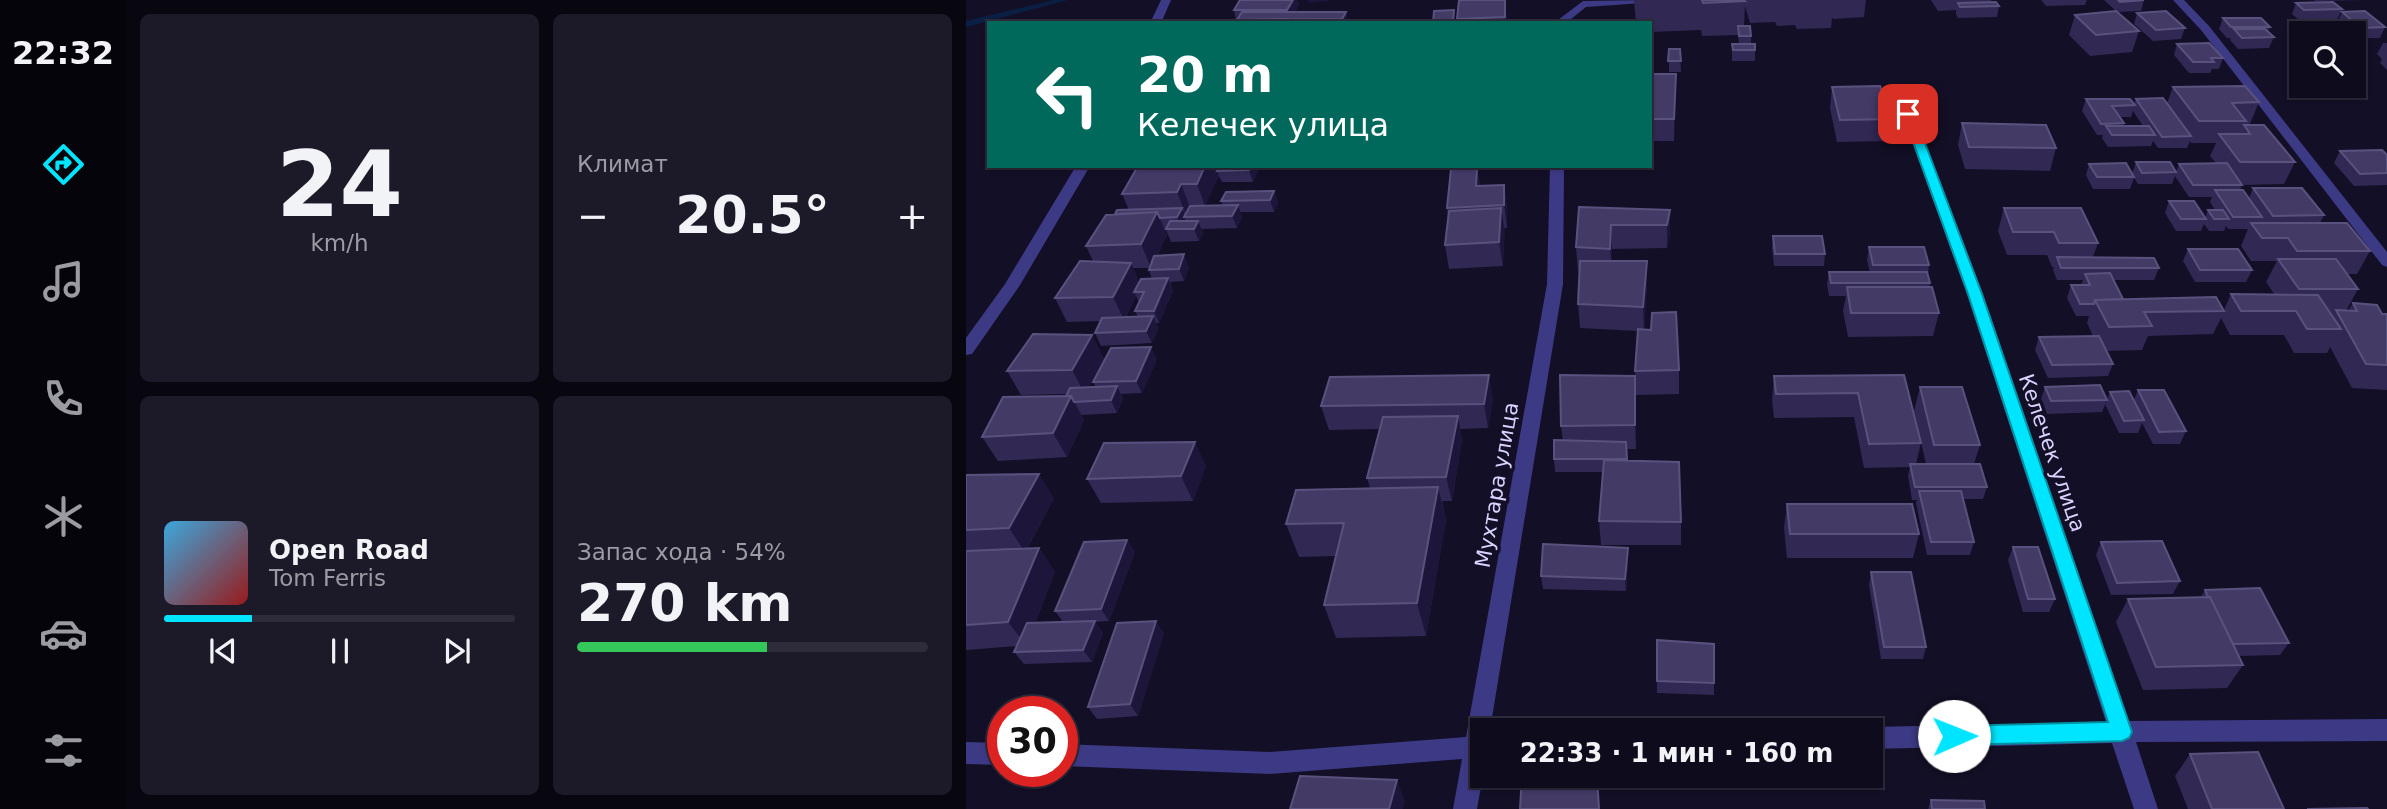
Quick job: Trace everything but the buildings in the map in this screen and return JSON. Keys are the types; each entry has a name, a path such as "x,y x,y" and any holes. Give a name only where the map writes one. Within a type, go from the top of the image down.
{"street":[{"path":"1156,21 1166,0"},
{"path":"1562,21 1583,4 1643,0"},
{"path":"2178,0 2205,28 2387,262"},
{"name":"Келечек улица","path":"1908,114 1975,294 2146,809"},
{"path":"966,350 1012,285 1082,168"},
{"name":"Мухтара улица","path":"1484,718 1555,284 1557,168"},
{"path":"1883,738 2387,730"},
{"path":"1078,756 1270,764 1470,748"},
{"path":"966,753 987,754"},
{"name":"Мухтара улица","path":"1465,809 1470,787"}],"waterway":[{"path":"966,24 1064,0"}],"route":[{"path":"1908,114 1975,294 2122,732 1954,736"}]}
